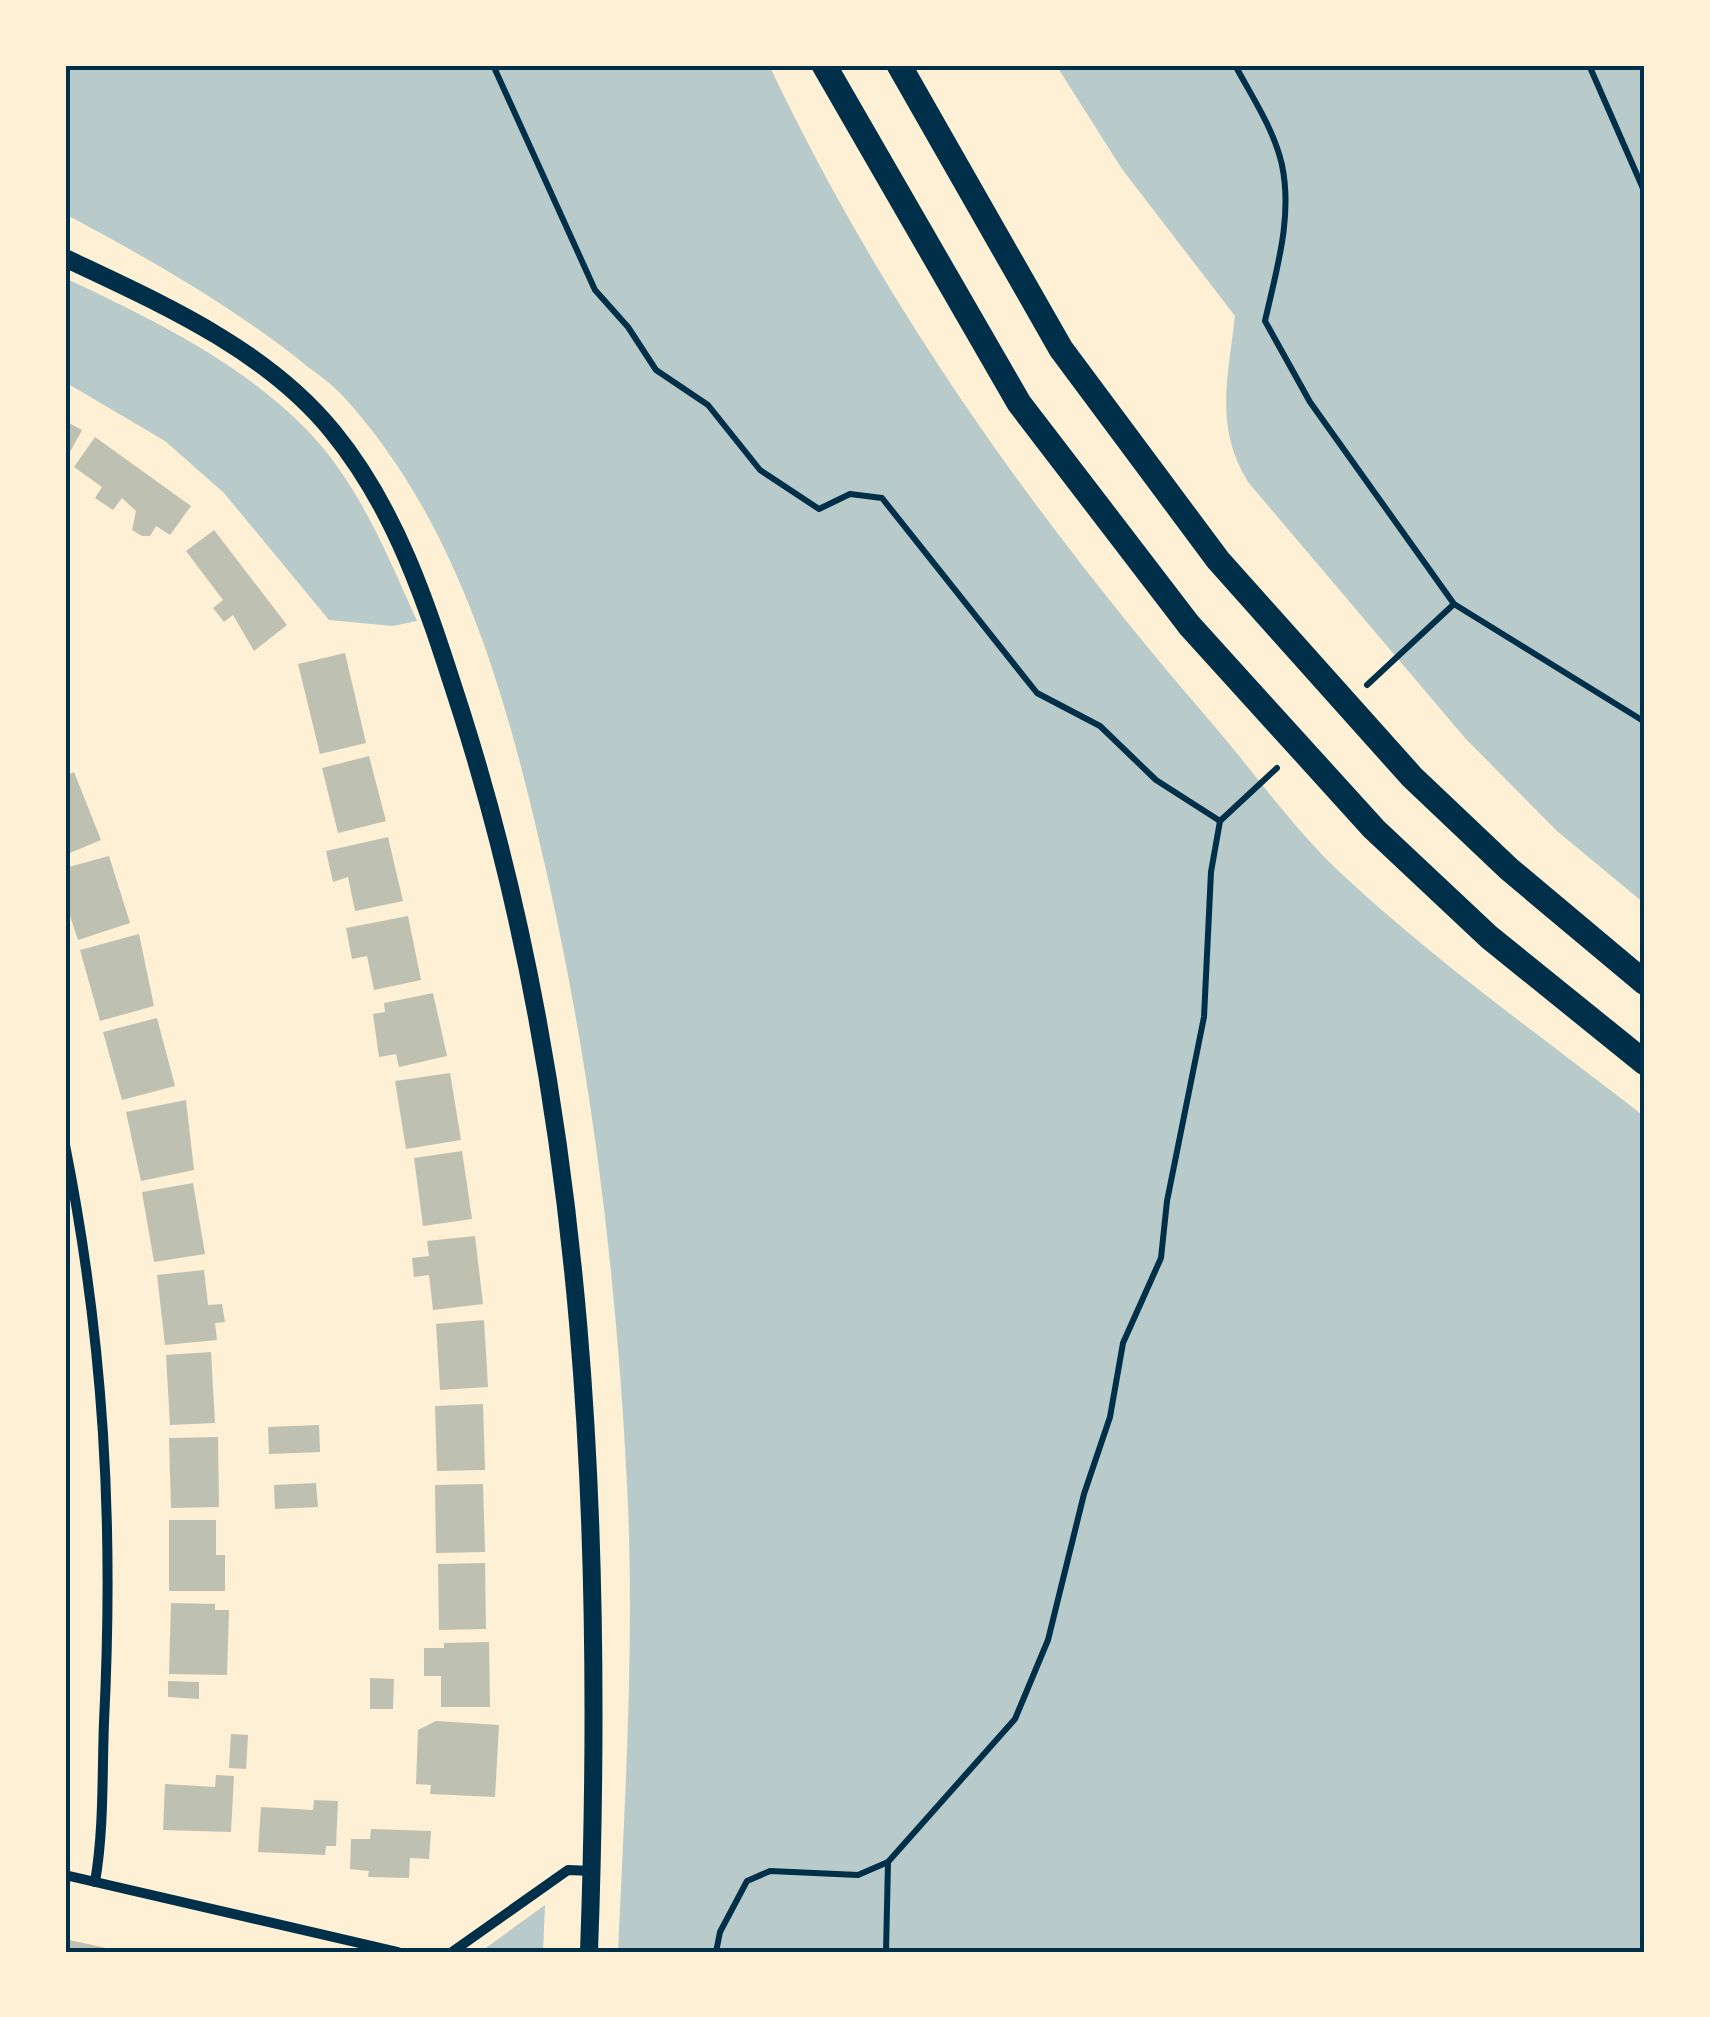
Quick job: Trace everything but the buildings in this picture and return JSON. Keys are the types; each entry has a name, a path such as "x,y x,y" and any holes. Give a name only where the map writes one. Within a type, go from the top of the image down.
{"highway":[{"path":"824,65 1019,403 1189,625 1374,829 1489,937 1645,1063"},
{"path":"900,65 1061,349 1218,560 1412,777 1509,869 1645,983"}],"street":[{"path":"65,258 205,330 299,396 332,430 396,530 430,614 471,743 521,935 550,1096 585,1432 593,1653 588,1952"},
{"path":"65,1144 96,1326 107,1450 107,1671 95,1882"},
{"path":"452,1952 568,1870 592,1871"},
{"path":"65,1875 398,1952"}],"path":[{"path":"492,65 594,290 628,326 656,370 708,404 760,470 820,509 850,494 882,498 1036,693 1100,726 1156,780 1220,821 1211,872 1204,1016 1167,1201 1161,1258 1123,1343 1110,1417 1084,1494 1048,1640 1016,1718 888,1862 858,1874 770,1870 747,1882 720,1932 716,1952"},
{"path":"1235,65 1262,113 1282,166 1286,229 1265,322 1310,402 1454,604 1645,722"},
{"path":"1589,65 1645,193"},
{"path":"886,1952 888,1862"}],"shaded area":[{"path":"65,65 769,65 862,242 967,408 1084,567 1292,821 1326,859 1416,939 1645,1117 1645,1952 618,1952 630,1601 627,1484 615,1318 597,1153 571,989 506,712 488,655 442,543 380,441 342,395 270,337 213,299 65,214"},
{"path":"1056,65 1645,65 1645,904 1557,831 1465,738 1248,482 1237,462 1227,422 1227,381 1235,316 1122,169"},
{"path":"65,278 161,325 223,362 306,429 356,495 417,621 393,626 329,620 224,493 165,441 65,382"},
{"path":"545,1905 543,1952 481,1952 483,1950"}]}
